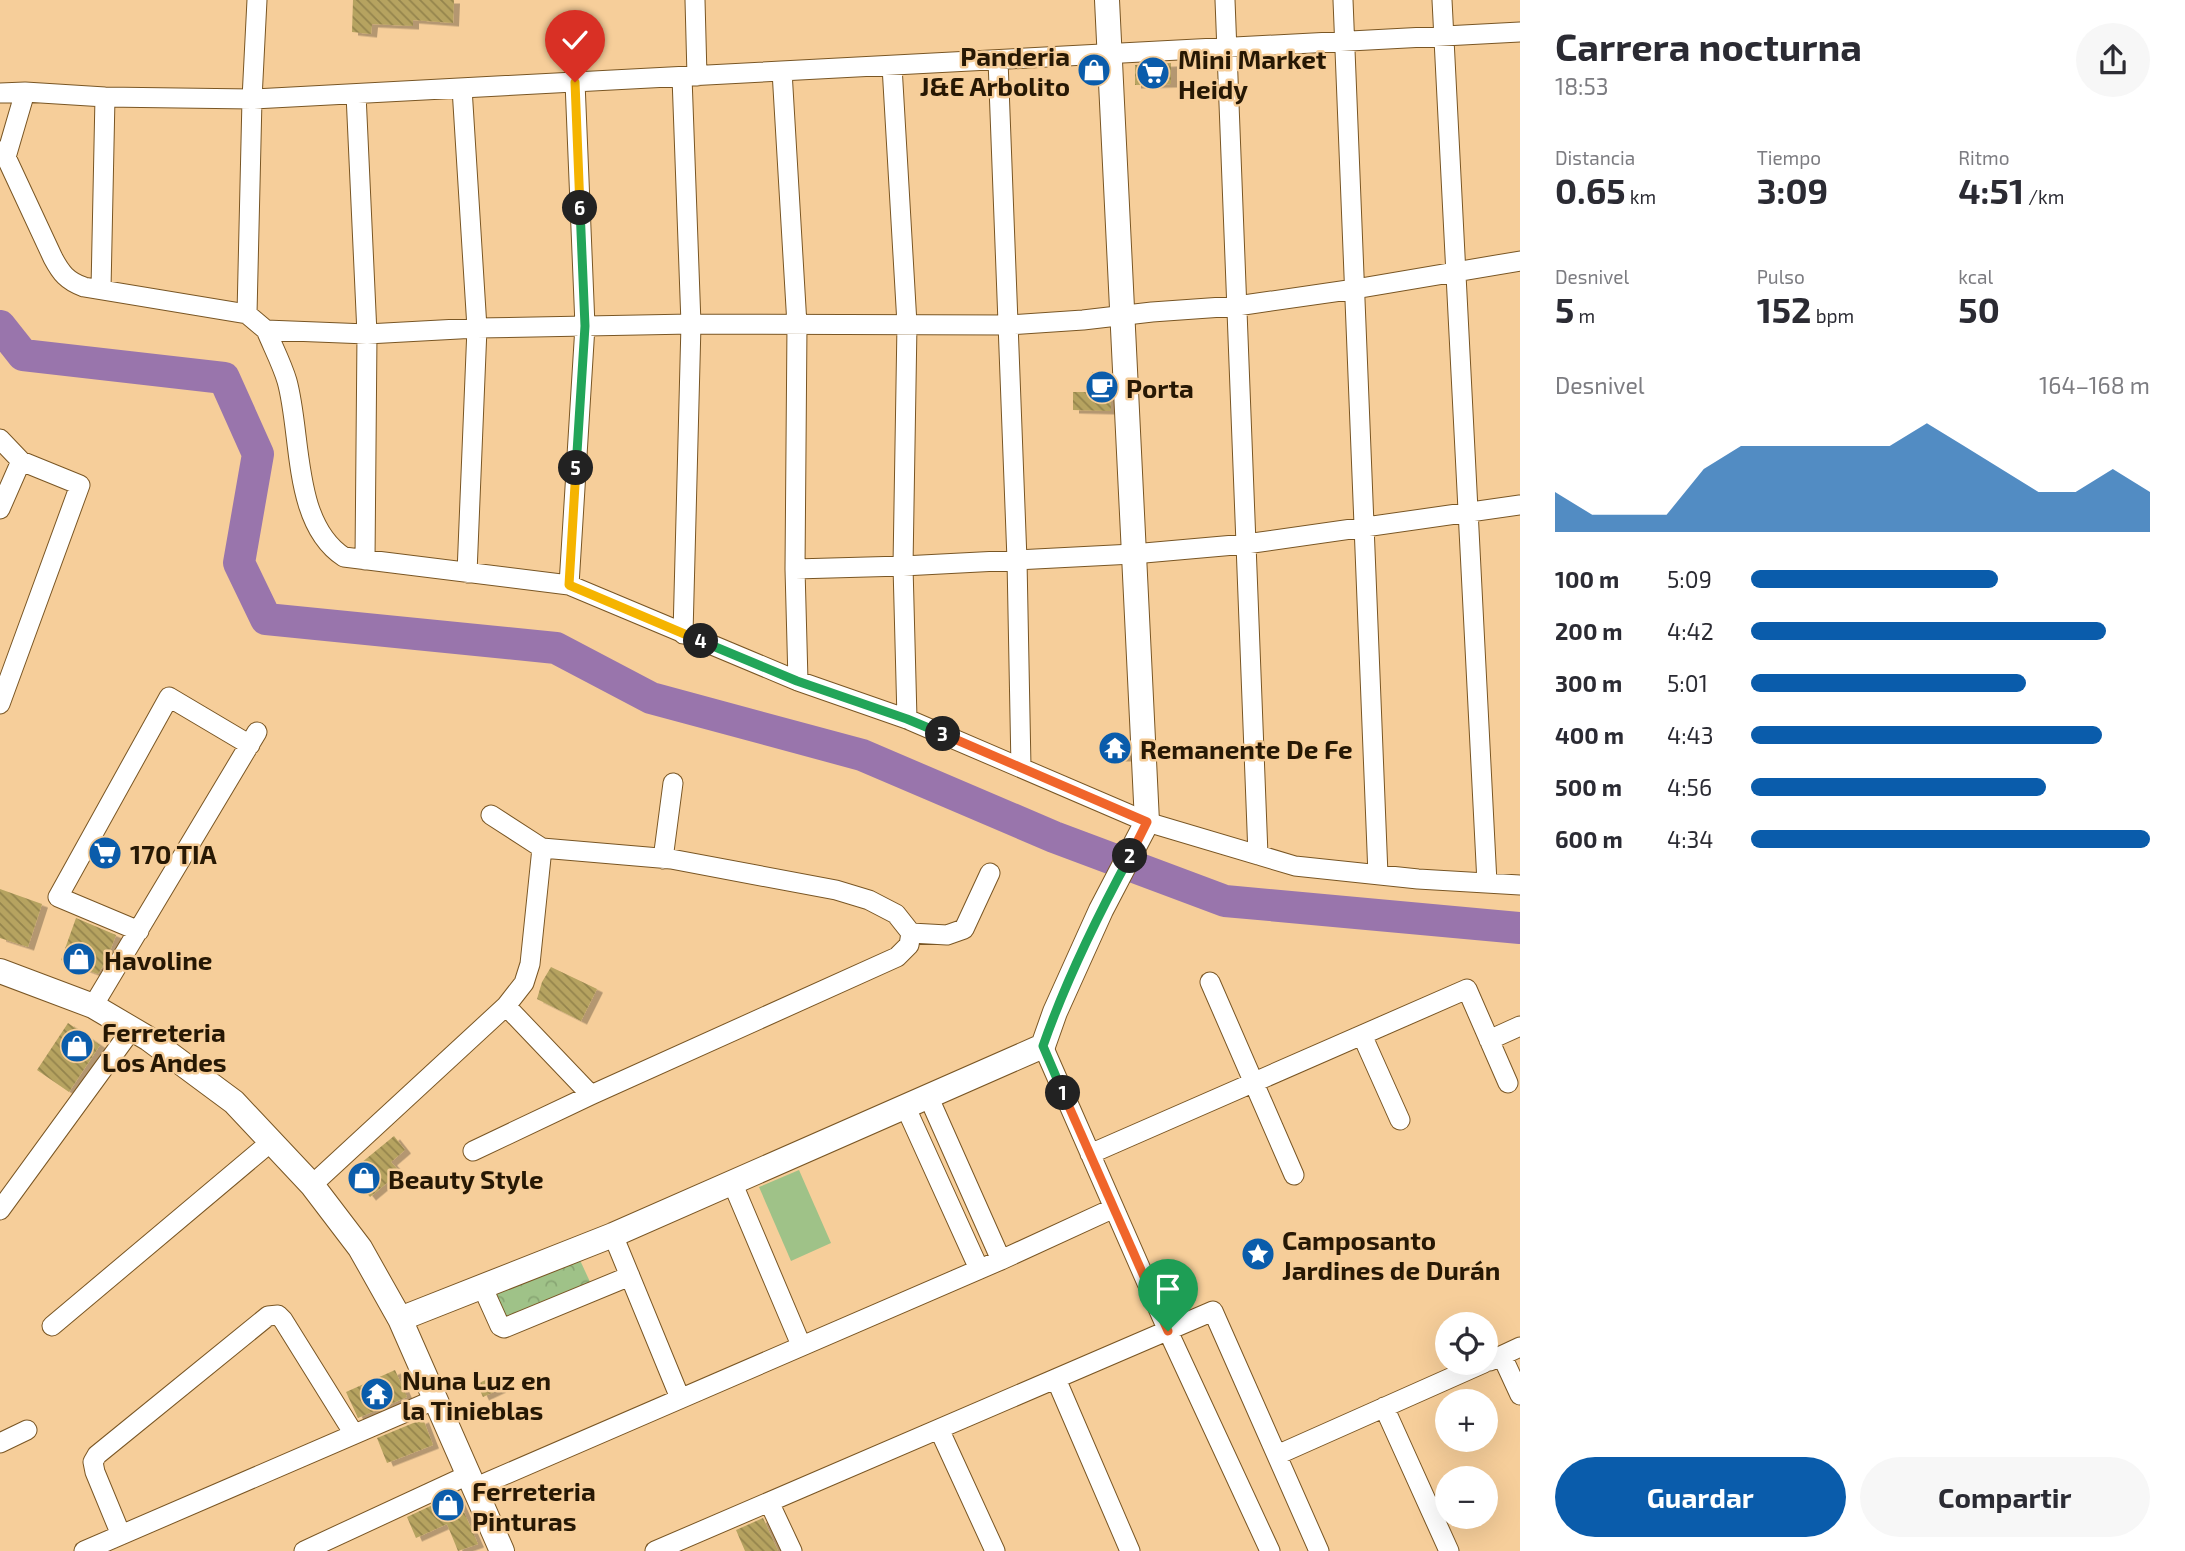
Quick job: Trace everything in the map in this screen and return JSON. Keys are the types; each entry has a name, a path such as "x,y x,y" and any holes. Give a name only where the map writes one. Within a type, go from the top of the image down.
{"street":[{"path":"247,314 257,0 249,0"},
{"path":"683,634 691,324 690,76 695,0"},
{"path":"1107,0 1124,316 1145,827 1101,910 1055,1012 1043,1046 1168,1331 1270,1551"},
{"path":"1225,0 1258,855"},
{"path":"1343,0 1378,875"},
{"path":"1442,0 1487,883"},
{"path":"0,93 252,99 1520,32"},
{"path":"998,60 1017,560 1021,768"},
{"path":"892,65 907,324 903,566 907,719"},
{"path":"782,71 797,325 797,681"},
{"path":"569,585 585,326 575,82"},
{"path":"462,88 477,328 467,573"},
{"path":"26,92 3,154 61,273 70,282 84,287 247,314 266,330 287,381 307,499 326,543 344,557 569,585 797,681 907,719 1021,768 1145,827 1295,866 1520,885"},
{"path":"356,94 367,334 365,560"},
{"path":"101,289 105,97"},
{"path":"266,330 367,334 477,328 691,324 1008,325 1237,306 1520,261"},
{"path":"0,439 21,461 80,485 4,684 0,704"},
{"path":"0,509 21,461"},
{"path":"795,569 1133,554 1246,544 1520,505"},
{"path":"93,1006 139,931 253,739 169,697 58,897 139,931"},
{"path":"663,859 673,783"},
{"path":"473,1151 897,957 909,945 911,933 896,914 869,900 836,890 663,859 542,848 491,815"},
{"path":"312,1185 506,1006 524,983 530,964 542,848"},
{"path":"911,933 947,935 964,929 990,873"},
{"path":"0,971 93,1006 132,1029 234,1102 312,1185 360,1248 400,1319 502,1551"},
{"path":"1210,982 1294,1175"},
{"path":"1090,1154 1466,989 1508,1083"},
{"path":"506,1006 591,1095"},
{"path":"1489,1040 1520,1026"},
{"path":"0,1210 132,1029"},
{"path":"1362,1035 1400,1120"},
{"path":"400,1319 612,1235 1043,1046"},
{"path":"917,1103 1001,1260"},
{"path":"917,1103 979,1269"},
{"path":"52,1326 272,1140"},
{"path":"732,1182 802,1345"},
{"path":"304,1551 680,1398 1001,1260 1114,1208"},
{"path":"612,1235 680,1398"},
{"path":"482,1286 500,1326 504,1328 630,1276"},
{"path":"655,1551 1213,1311 1319,1551"},
{"path":"118,1541 95,1472 93,1462 97,1455 268,1316 278,1315 283,1320 354,1434"},
{"path":"1498,1357 1520,1347"},
{"path":"1498,1368 1520,1395"},
{"path":"1277,1455 1457,1375"},
{"path":"1056,1379 1130,1551"},
{"path":"84,1551 118,1541 436,1399"},
{"path":"1384,1407 1449,1551"},
{"path":"939,1429 989,1549"},
{"path":"0,1443 27,1430"},
{"path":"769,1502 792,1551"}],"green space":[{"path":"799,1170 831,1243 791,1261 759,1187"},
{"path":"579,1258 591,1284 501,1322 489,1296"}],"building":[{"path":"353,0 454,0 453,23 413,20 413,26 372,24 371,34 352,32"},
{"name":"Mini Market Heidy","path":"1171,63 1171,84 1135,85 1135,65"},
{"path":"1092,372 1110,372 1111,411 1073,410 1073,392 1093,392"},
{"name":"Remanente De Fe","path":"1105,737 1126,737 1126,758 1105,758"},
{"path":"0,889 42,904 28,947 0,938"},
{"path":"76,918 116,935 98,974 61,960"},
{"path":"551,967 597,989 581,1021 537,999 542,982"},
{"path":"68,1023 100,1045 69,1092 37,1070"},
{"path":"394,1136 405,1150 391,1162 400,1172 370,1197 350,1172"},
{"name":"Nuna Luz en la Tinieblas","path":"395,1370 407,1397 358,1418 346,1392"},
{"path":"494,1376 500,1389 483,1397 477,1384"},
{"path":"423,1419 433,1445 387,1463 377,1438"},
{"path":"456,1494 478,1544 458,1551 447,1524 416,1538 407,1517"},
{"path":"763,1518 778,1551 745,1551 736,1530"}],"waterway":[{"path":"0,326 23,355 224,378 258,454 239,563 266,619 556,648 651,698 862,755 1054,837 1225,901 1520,928"}],"place":[{"name":"Panderia J&E Arbolito","path":"1094,70"},
{"name":"Mini Market Heidy","path":"1153,73"},
{"name":"Porta","path":"1102,387"},
{"name":"Remanente De Fe","path":"1115,748"},
{"name":"170 TIA","path":"105,853"},
{"name":"Havoline","path":"79,959"},
{"name":"Ferreteria Los Andes","path":"77,1046"},
{"name":"Beauty Style","path":"364,1178"},
{"name":"Camposanto Jardines de Durán","path":"1258,1254"},
{"name":"Nuna Luz en la Tinieblas","path":"377,1394"},
{"name":"Ferreteria Pinturas","path":"448,1505"}],"route":[{"path":"575,82 585,326 569,585 797,681 907,719 1147,822 1101,910 1055,1012 1043,1046 1168,1331"}]}
